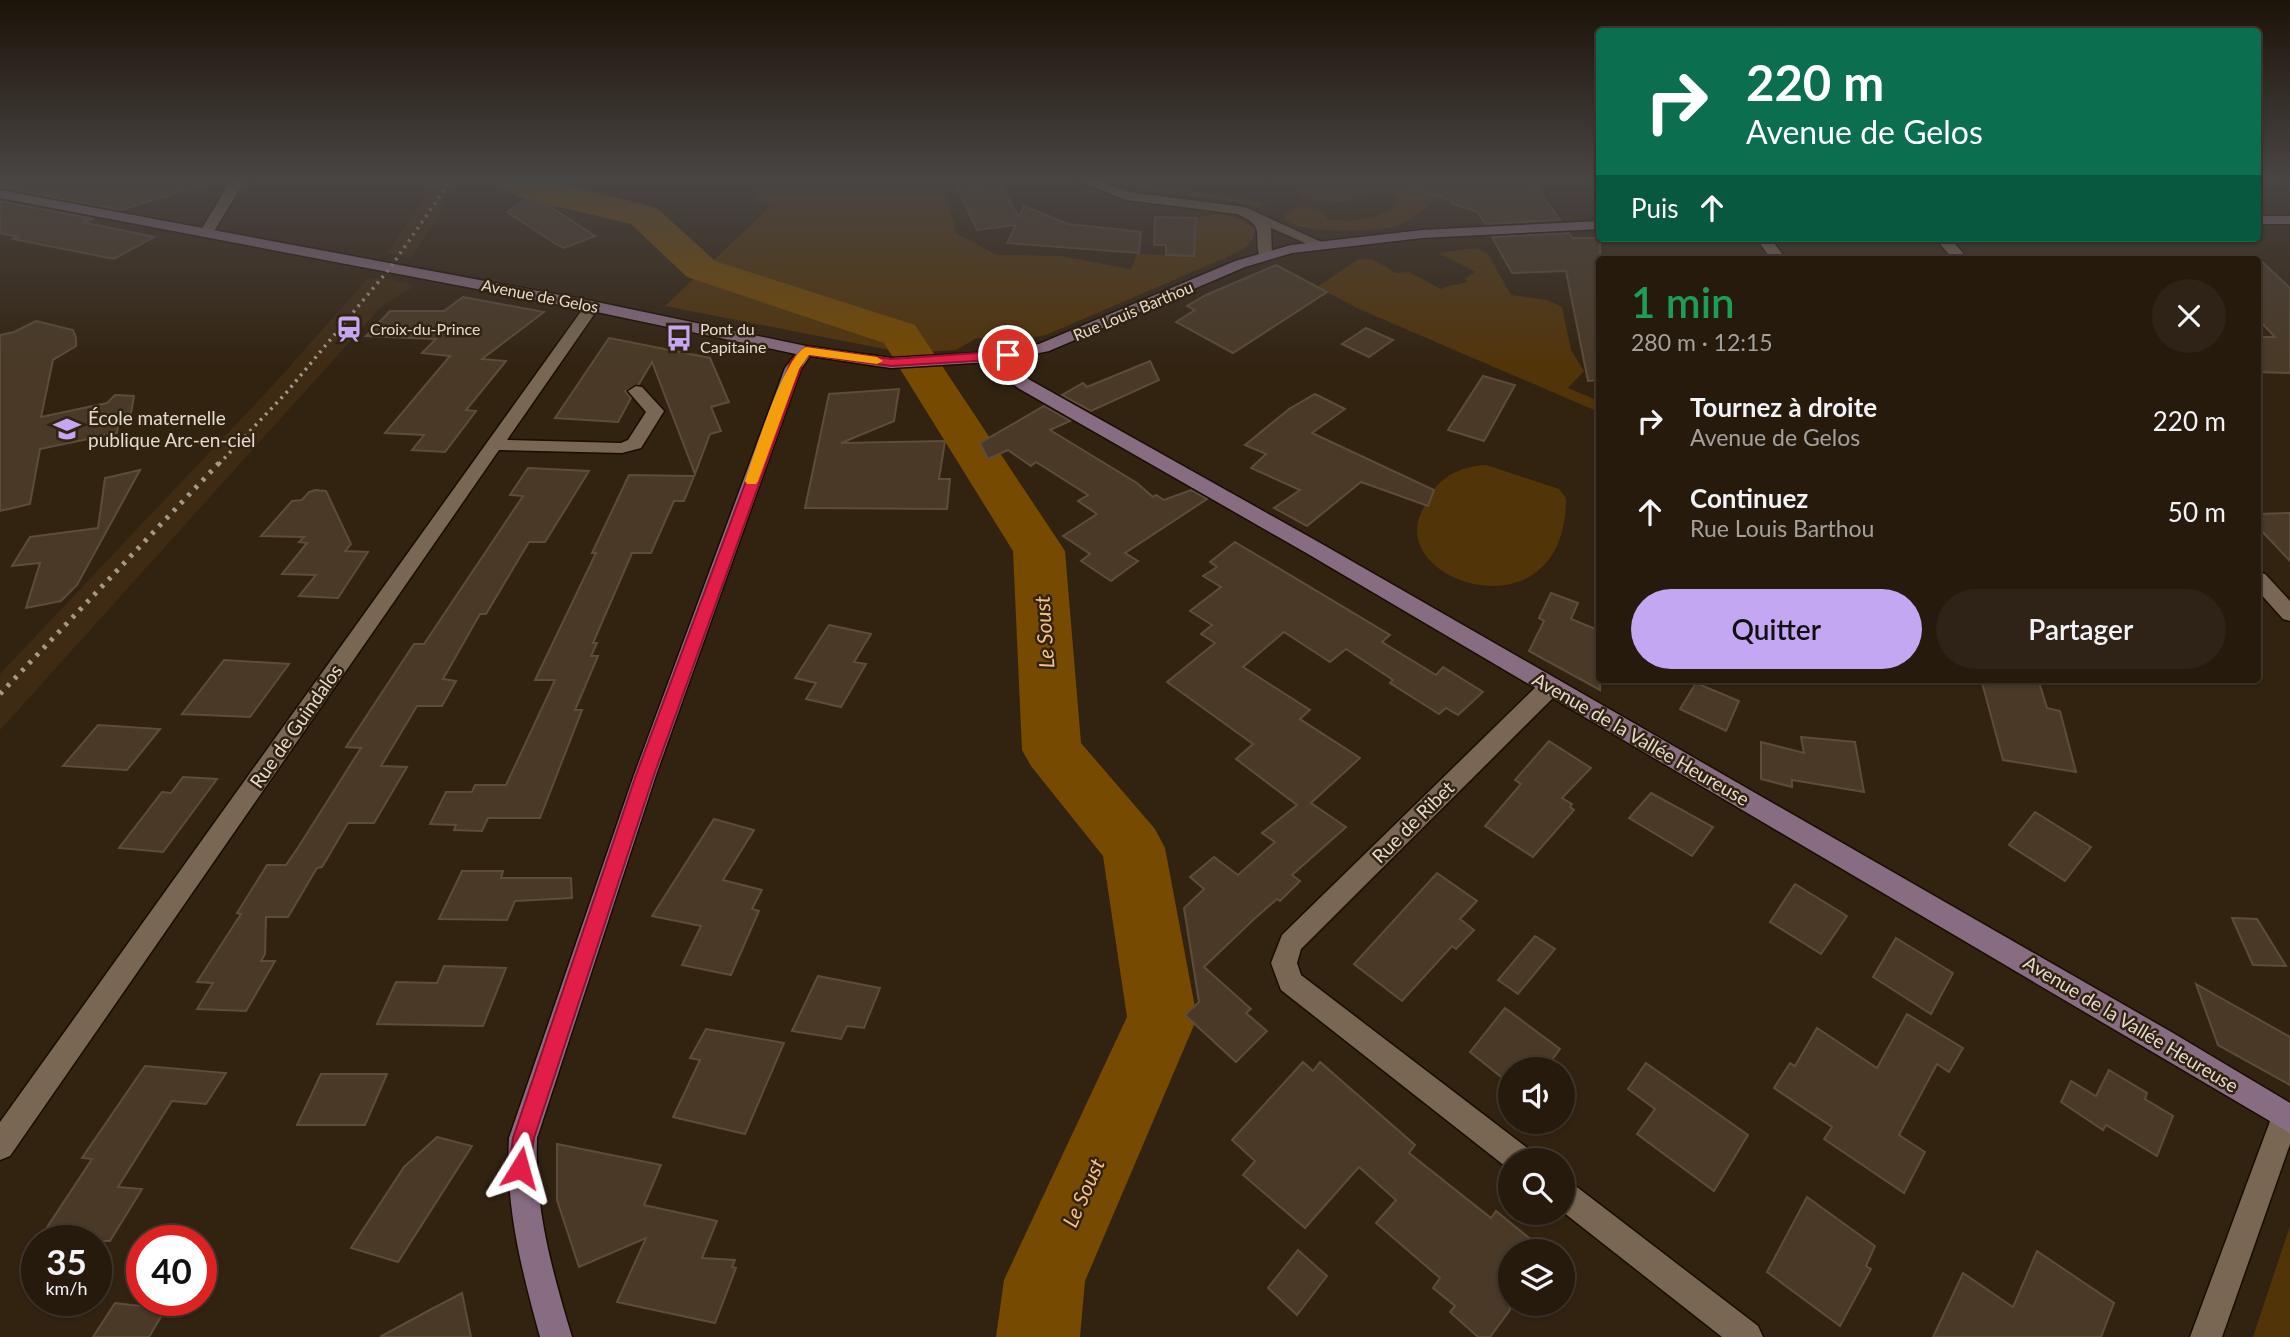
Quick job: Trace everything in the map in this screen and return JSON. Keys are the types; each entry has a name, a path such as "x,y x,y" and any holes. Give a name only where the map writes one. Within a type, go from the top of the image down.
{"street":[{"name":"Avenue de Gelos","path":"250,241 592,306 806,351 891,363 957,360"},
{"path":"1265,255 1266,241"},
{"path":"1313,241 1319,244"},
{"name":"Rue Louis Barthou","path":"957,360 1022,353 1055,344 1265,255 1347,241"},
{"path":"1766,242 1777,256"},
{"path":"1946,242 1958,256"},
{"name":"Rue de Guindalos","path":"0,1146 592,306"},
{"path":"556,1337 526,1230 520,1168 523,1138 645,775 793,368 806,351"},
{"name":"Avenue de la Vallée Heureuse","path":"994,357 1005,370 1024,384 2164,1042 2288,1117"},
{"path":"494,445 622,448 635,444 655,411 636,391"},
{"path":"2261,582 2290,614"},
{"name":"Rue de Ribet","path":"1504,1148 1290,982 1284,963 1291,943 1550,686"},
{"path":"2206,1337 2288,1117"},
{"path":"1575,1203 1747,1337"}],"shaded area":[{"path":"395,241 422,241 411,258 387,253"},
{"path":"733,241 971,241 997,255 1060,256 1131,269 1137,254 1194,256 1193,241 1251,241 1236,253 1046,335 1013,341 977,338 956,350 905,353 665,306"},
{"path":"1477,248 1488,254 1511,295 1547,300 1562,307 1571,350 1584,371 1568,388 1596,400 1596,411 1359,309 1317,287 1357,260 1372,259 1396,273 1409,272 1441,289 1465,283 1468,281 1464,279 1475,272 1439,253"},
{"path":"368,278 389,279 415,286 382,306 0,730 0,674 276,382"},
{"path":"1486,465 1559,489 1566,498 1559,541 1541,568 1515,583 1486,586 1458,579 1435,565 1420,545 1418,522 1434,490 1453,474 1469,467"},
{"path":"2290,1226 2290,1337 2253,1337"}],"building":[{"path":"25,241 146,241 114,259"},
{"path":"552,241 581,241 564,248"},
{"path":"1008,241 1140,241 1139,253"},
{"path":"1154,241 1195,241 1194,256 1166,255 1166,245 1154,245"},
{"path":"1494,241 1600,242 1600,256 1596,256 1596,380 1588,381 1566,271 1512,273"},
{"path":"2261,261 2290,288 2290,373 2261,372 2261,337 2275,337 2261,322"},
{"path":"1276,265 1327,292 1233,353 1176,322 1195,310 1187,306 1206,295"},
{"path":"463,297 544,312 482,359 506,361 466,410 476,411 445,452 412,450 424,435 385,433 450,356 422,353 436,339 366,336 390,311 444,311"},
{"path":"36,321 73,330 76,338 76,346 53,360 41,417 107,403 115,395 134,396 130,419 119,421 117,433 40,449 30,504 0,511 0,335 14,332"},
{"path":"1366,328 1393,340 1369,357 1342,344"},
{"path":"609,338 710,358 729,402 711,407 721,431 710,434 695,474 652,362 639,384 625,391 631,398 618,422 555,418"},
{"path":"1150,361 1159,380 1091,411 1062,395 1083,383 1087,387"},
{"path":"1483,376 1515,385 1484,441 1448,430"},
{"path":"899,389 894,421 841,443 945,441 939,479 950,479 947,509 805,508 829,394"},
{"path":"1315,394 1345,409 1312,433 1434,490 1428,506 1361,482 1307,526 1274,508 1300,490 1251,468 1266,454 1245,445 1289,409"},
{"path":"1044,406 1070,421 1050,430 1137,483 1153,497 1156,495 1164,500 1191,490 1207,499 1125,553 1138,561 1111,581 1081,561 1090,554 1063,536 1097,514 1078,501 1088,495 1036,462 1031,466 1008,450 988,459 980,443"},
{"path":"528,468 589,471 545,542 529,542 486,614 480,614 443,679 456,681 442,706 417,706 381,766 407,767 374,823 348,823 288,917 266,917 265,954 261,961 275,961 246,1011 197,1009 213,983 197,982 241,914 237,913 267,865 286,865 299,846 361,748 346,747 414,644 424,644 523,496 510,495"},
{"path":"140,470 77,585 61,601 26,608 40,563 12,566 30,537 98,528 105,478"},
{"path":"629,475 694,476 684,501 674,501 651,553 632,553 593,643 597,643 591,656 598,656 575,710 582,710 540,818 488,818 482,831 454,830 456,825 430,824 446,792 472,792 475,785 506,785 555,680 535,680 596,553 592,553"},
{"path":"315,490 326,491 351,544 345,551 368,552 338,598 299,596 316,575 282,574 307,543 299,542 304,537 261,536 292,501 302,500"},
{"path":"2290,513 2290,561 2261,530 2261,514"},
{"path":"1235,542 1390,635 1382,642 1436,675 1443,667 1483,692 1458,715 1446,708 1439,714 1390,683 1393,680 1346,649 1330,662 1284,632 1243,667 1310,710 1300,719 1360,758 1311,803 1346,827 1292,875 1300,881 1280,901 1277,899 1204,967 1251,1009 1246,1013 1267,1031 1236,1062 1185,1015 1199,1002 1184,908 1204,889 1190,877 1214,857 1238,875 1275,842 1262,833 1297,805 1236,759 1253,744 1167,682 1215,643 1201,634 1212,625 1190,611 1221,587 1203,576 1217,567 1210,562"},
{"path":"1551,593 1578,603 1571,619 1596,629 1596,683 1600,683 1600,690 1529,651 1544,621 1539,618"},
{"path":"829,625 871,634 854,662 866,664 841,707 806,699 816,683 795,678"},
{"path":"224,660 289,664 250,717 182,714"},
{"path":"1696,683 1739,701 1726,731 1680,709"},
{"path":"1982,683 2039,683 2047,708 2060,711 2076,772 2003,760"},
{"path":"98,725 160,729 127,770 63,766"},
{"path":"1801,737 1855,742 1864,792 1792,780 1792,787 1761,779 1761,742 1804,753"},
{"path":"1549,741 1591,768 1562,798 1572,804 1570,807 1574,810 1533,857 1485,826 1521,784 1515,780"},
{"path":"183,777 217,779 163,852 119,848 162,792 171,793"},
{"path":"1651,793 1713,827 1692,856 1629,818"},
{"path":"2035,812 2091,847 2065,881 2009,845"},
{"path":"714,819 754,830 723,880 762,890 752,909 759,911 731,975 682,965 701,926 652,916"},
{"path":"462,871 503,871 501,878 571,878 572,898 515,901 507,920 439,919"},
{"path":"1437,873 1477,901 1460,919 1474,930 1456,949 1452,946 1402,1001 1354,964"},
{"path":"1795,884 1847,916 1821,954 1770,922"},
{"path":"2232,918 2257,919 2286,966 2253,965"},
{"path":"1535,936 1555,949 1518,994 1498,980"},
{"path":"1896,938 1953,973 1931,1014 1873,977"},
{"path":"444,966 506,968 483,1026 377,1024 396,982 437,983"},
{"path":"818,976 880,988 864,1028 847,1026 841,1039 792,1031"},
{"path":"2196,984 2290,1037 2290,1085 2218,1045"},
{"path":"1505,1008 1560,1049 1554,1057 1498,1057 1498,1074 1470,1052"},
{"path":"1907,1014 1963,1048 1949,1072 1937,1064 1899,1135 1925,1152 1904,1193 1824,1139 1832,1127 1774,1088 1790,1063 1795,1066 1817,1028 1877,1068"},
{"path":"706,1029 784,1043 745,1134 673,1117 700,1060 690,1058"},
{"path":"1303,1062 1313,1071 1320,1062 1415,1145 1409,1153 1491,1218 1496,1211 1498,1225 1513,1225 1530,1239 1498,1239 1498,1316 1506,1316 1490,1337 1478,1337 1450,1312 1455,1306 1433,1288 1440,1278 1376,1223 1396,1200 1359,1167 1305,1228 1243,1175 1255,1161 1232,1140"},
{"path":"1646,1063 1748,1135 1714,1191 1637,1134 1655,1109 1628,1089"},
{"path":"145,1066 226,1073 206,1104 172,1101 118,1187 142,1189 112,1238 112,1225 49,1225 92,1159 82,1158"},
{"path":"2109,1070 2147,1093 2145,1099 2173,1116 2157,1156 2106,1125 2103,1130 2061,1102 2071,1081 2096,1096"},
{"path":"321,1074 387,1074 365,1125 297,1125"},
{"path":"437,1137 472,1146 398,1262 351,1248 404,1167"},
{"path":"557,1144 661,1165 644,1205 717,1221 702,1258 735,1260 732,1267 736,1268 715,1323 617,1302 646,1238 579,1267 557,1200"},
{"path":"1807,1197 1875,1246 1866,1266 1871,1269 1840,1326 1767,1272"},
{"path":"1298,1250 1327,1276 1297,1315 1268,1288"},
{"path":"2037,1251 2114,1303 2101,1337 1933,1337 1963,1273 2013,1307"},
{"path":"462,1293 471,1337 380,1337 426,1312"},
{"path":"115,1303 126,1304 126,1316 161,1316 149,1337 93,1337 107,1316 112,1316"}],"waterway":[{"name":"Le Soust","path":"671,241 701,269 900,334 1039,551 1052,750 1133,848 1162,1018 1045,1280 1038,1337"}],"railway":[{"path":"219,464 286,393 390,268 409,241"},
{"path":"0,694 220,462"}],"slow traffic":[{"path":"752,481 793,368 806,351 877,361"}],"place":[{"name":"Croix-du-Prince","path":"349,329"},
{"name":"Pont du Capitaine","path":"679,338"},
{"name":"École maternelle publique Arc-en-ciel","path":"67,429"}],"route":[{"path":"520,1168 523,1138 645,775 797,361 806,351 891,363 1008,355"}]}
